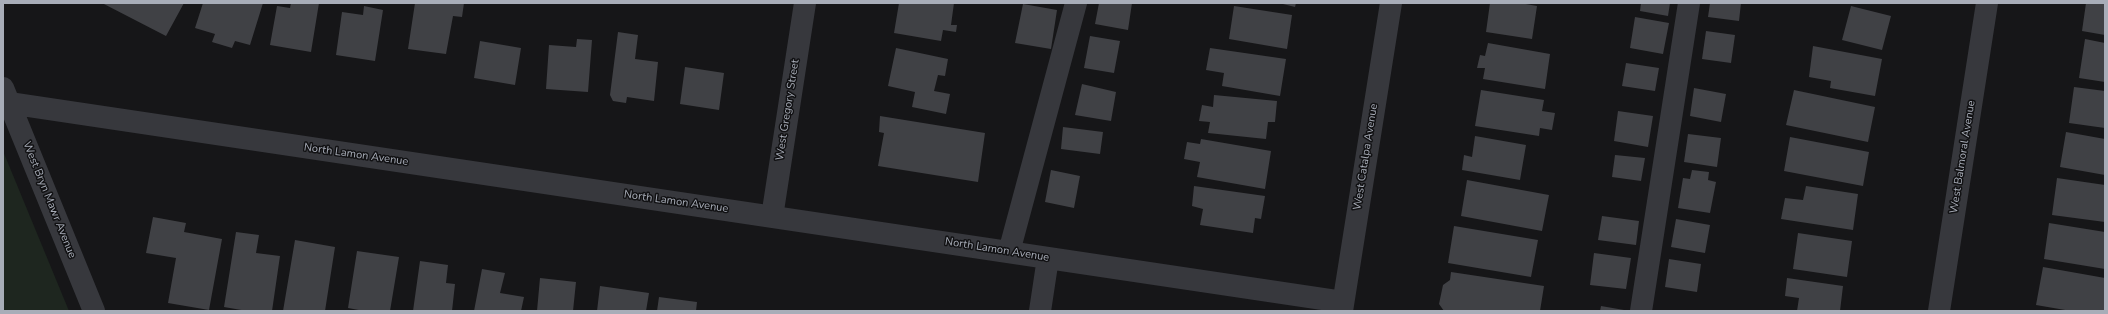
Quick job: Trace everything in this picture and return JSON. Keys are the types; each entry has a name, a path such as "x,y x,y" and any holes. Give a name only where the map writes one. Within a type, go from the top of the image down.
{"street":[{"name":"West Gregory Street","path":"772,217 805,3"},
{"path":"1009,252 1076,3"},
{"name":"West Catalpa Avenue","path":"1343,306 1391,3"},
{"path":"1641,311 1689,3"},
{"name":"West Balmoral Avenue","path":"1939,311 1987,3"},
{"name":"North Lamon Avenue","path":"6,96 772,217 1048,258 1343,306"},
{"name":"West Bryn Mawr Avenue","path":"6,96 94,311"},
{"path":"1040,311 1048,258"}],"shaded area":[{"path":"3,151 69,311 3,311"}],"building":[{"path":"102,3 184,3 166,36"},
{"path":"203,3 263,3 250,45 235,41 232,48 212,42 215,34 195,28"},
{"path":"291,3 319,3 311,52 270,45 277,6 290,8"},
{"path":"415,3 464,3 462,17 453,16 446,54 408,49"},
{"path":"899,3 954,3 951,25 957,25 956,32 943,30 941,41 894,33"},
{"path":"1099,3 1132,3 1128,30 1095,24"},
{"path":"1279,3 1296,3 1295,7"},
{"path":"1490,3 1520,3 1537,6 1532,39 1486,32"},
{"path":"1641,3 1670,3 1668,16 1640,11"},
{"path":"1710,3 1741,3 1739,21 1708,17"},
{"path":"2086,3 2105,3 2105,35 2082,31"},
{"path":"1023,4 1057,10 1051,49 1015,43"},
{"path":"364,6 383,10 375,61 336,55 342,12 363,15"},
{"path":"1234,6 1292,15 1287,49 1229,39"},
{"path":"1851,6 1891,16 1882,50 1842,40"},
{"path":"1635,17 1669,23 1663,54 1630,48"},
{"path":"1706,31 1735,35 1731,63 1702,59"},
{"path":"618,32 638,35 635,59 658,62 654,101 627,97 626,103 613,101 610,95"},
{"path":"1090,36 1120,41 1114,73 1084,68"},
{"path":"577,39 592,40 588,92 546,89 549,45 576,47"},
{"path":"2085,39 2105,43 2105,82 2079,78"},
{"path":"480,41 521,48 515,85 474,78"},
{"path":"1488,43 1550,54 1545,89 1483,79 1485,68 1477,68 1480,55 1485,56"},
{"path":"1813,46 1882,59 1875,96 1830,88 1831,81 1809,77"},
{"path":"896,48 948,59 945,76 938,75 934,91 950,94 946,114 912,107 915,92 888,86"},
{"path":"1210,48 1286,59 1280,96 1222,86 1224,73 1206,70"},
{"path":"1626,63 1659,68 1655,91 1622,86"},
{"path":"685,67 724,73 719,110 680,104"},
{"path":"1082,84 1116,92 1111,121 1075,115"},
{"path":"2074,87 2105,91 2105,128 2069,123"},
{"path":"1694,88 1726,94 1721,122 1690,116"},
{"path":"1481,90 1544,100 1542,111 1555,113 1552,130 1540,128 1539,136 1475,126"},
{"path":"1794,90 1875,107 1868,142 1786,125"},
{"path":"1214,95 1277,101 1275,122 1268,122 1266,139 1208,133 1210,122 1199,121 1202,105 1213,107"},
{"path":"1618,111 1653,116 1648,147 1614,141"},
{"path":"880,116 985,133 978,182 878,166 884,133 879,132"},
{"path":"1063,127 1103,132 1100,154 1061,149"},
{"path":"2066,132 2105,139 2105,175 2060,167"},
{"path":"1688,134 1721,138 1717,167 1684,162"},
{"path":"1475,136 1526,145 1520,180 1462,170 1464,155 1472,157"},
{"path":"1790,137 1869,152 1863,186 1784,171"},
{"path":"1201,139 1271,151 1265,189 1197,177 1200,162 1184,159 1187,142 1200,144"},
{"path":"1615,155 1645,158 1641,181 1612,177"},
{"path":"1051,170 1080,176 1074,208 1045,202"},
{"path":"1692,170 1709,172 1708,180 1716,182 1710,213 1678,208 1683,178 1690,179"},
{"path":"2057,178 2105,185 2105,222 2052,215"},
{"path":"1467,180 1549,195 1542,231 1461,216"},
{"path":"1194,186 1265,196 1261,219 1255,218 1253,233 1200,225 1203,209 1192,206"},
{"path":"1806,186 1858,194 1853,230 1781,219 1785,198 1803,200"},
{"path":"1602,216 1639,221 1636,245 1598,240"},
{"path":"153,217 186,223 184,232 222,239 209,310 168,303 176,258 146,253"},
{"path":"1676,219 1710,225 1705,253 1671,247"},
{"path":"2049,223 2105,232 2105,269 2044,259"},
{"path":"1454,226 1538,240 1531,277 1448,263"},
{"path":"236,232 259,235 256,253 280,256 272,311 247,311 224,307"},
{"path":"1798,233 1852,241 1847,277 1793,269"},
{"path":"295,240 335,247 325,311 283,311"},
{"path":"357,251 399,257 390,311 364,311 348,308"},
{"path":"1594,253 1631,258 1626,289 1590,285"},
{"path":"1669,259 1701,264 1697,292 1665,287"},
{"path":"420,261 448,265 446,283 455,284 452,311 413,311"},
{"path":"2043,267 2105,278 2105,311 2071,311 2036,305"},
{"path":"482,269 505,273 500,293 524,297 521,311 474,311"},
{"path":"1451,272 1544,286 1540,311 1444,311 1439,304 1443,285 1450,280"},
{"path":"540,278 576,282 573,311 537,311"},
{"path":"1787,278 1843,286 1840,311 1797,311 1799,298 1785,296"},
{"path":"600,286 649,293 646,311 597,311"},
{"path":"659,297 697,302 696,311 657,311"},
{"path":"1601,306 1624,310 1624,311 1600,311"}]}
